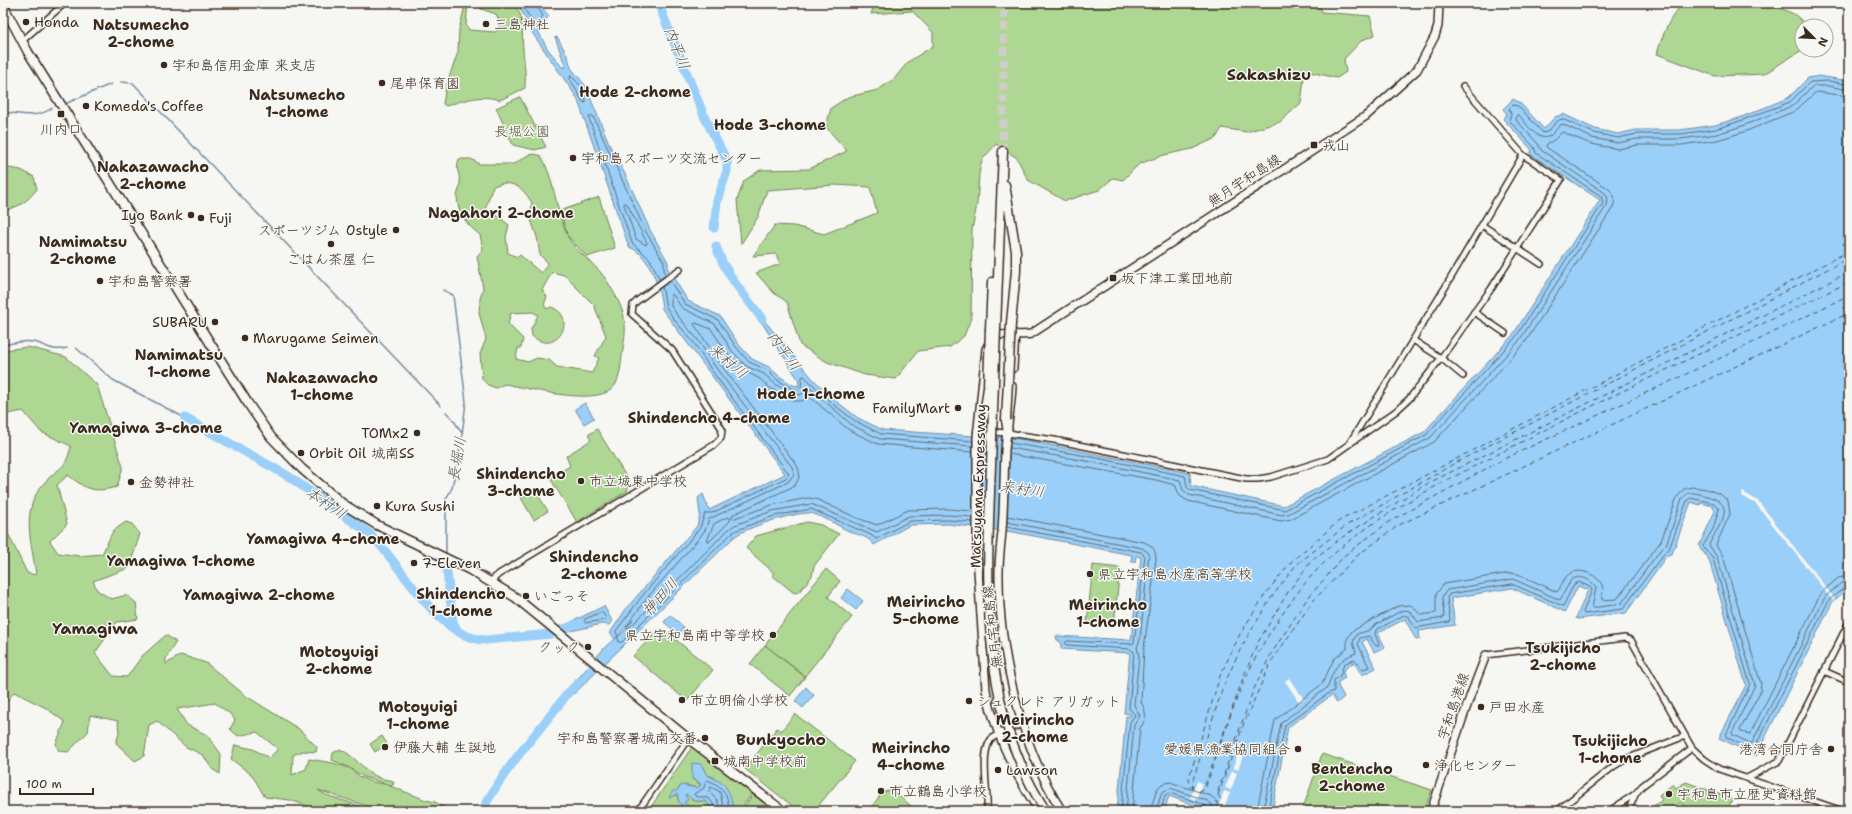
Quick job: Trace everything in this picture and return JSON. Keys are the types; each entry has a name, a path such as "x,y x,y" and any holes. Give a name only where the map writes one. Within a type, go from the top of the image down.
{"highway":[{"path":"3,5 22,41 250,407 268,433 302,469 342,504 377,525 491,581 515,597 688,739 783,811"},
{"path":"978,434 984,416 988,387 993,329 993,263 1000,219 1003,151"},
{"path":"1002,162 1016,251 1006,420 1007,436"},
{"name":"Matsuyama Expressway","path":"993,329 988,588 990,640 999,695 1011,738 1023,770 1046,811"}],"main road":[{"name":"無月宇和島線","path":"1039,811 1022,783 999,734 989,707 986,690 977,556 977,421 983,386 986,349 992,338 1001,334 1031,334 1366,116 1417,70 1435,36 1438,26 1439,3"},
{"name":"無月宇和島線","path":"1016,334 1007,436 999,571 1001,613 1008,662 1022,724 1042,776 1062,811"},
{"name":"宇和島港線","path":"1430,811 1486,655"}],"street":[{"path":"22,41 66,3"},
{"path":"978,434 987,430 1007,436 1246,479 1258,479 1320,463 1346,448 1396,411 1409,399 1442,358 1561,180 1524,155 1463,86"},
{"path":"1346,448 1524,155"},
{"path":"1482,225 1541,264"},
{"path":"491,581 499,574 714,445 721,438 722,429 681,362 664,343 634,318 632,309 637,301 680,269"},
{"path":"1474,312 1505,333"},
{"path":"1413,340 1442,358 1463,376"},
{"path":"1747,778 1779,762 1849,622"},
{"path":"1486,655 1625,638 1631,640 1692,748 1704,759 1719,769 1843,811"},
{"path":"1824,671 1849,682"},
{"path":"987,811 988,790 986,749 993,737 1022,724"},
{"path":"1557,811 1626,759 1685,736"},
{"path":"638,811 688,739"},
{"path":"1609,811 1636,793 1648,781 1692,748"},
{"path":"1628,811 1636,793"}],"green space":[{"path":"463,3 468,3 466,25 469,30 495,32 499,29 500,22 496,14 481,9 479,3 512,3 516,7 522,24 525,88 500,100 493,98 479,98 446,106 443,104 446,86 458,52 459,29 464,10"},
{"path":"875,3 1319,3 1322,12 1370,16 1375,35 1362,40 1344,59 1346,72 1337,78 1305,71 1301,103 1280,122 1246,132 1222,128 1216,138 1192,149 1164,155 1139,164 1123,180 1113,178 1099,190 1065,201 1028,180 1017,158 996,144 982,160 979,174 977,204 972,230 971,318 964,336 950,347 918,351 896,379 865,375 827,362 800,345 787,302 774,293 756,273 780,264 776,254 753,256 775,225 794,226 824,234 877,213 870,187 835,185 767,190 758,217 741,244 737,200 744,181 760,170 809,169 847,151 826,127 831,108 848,97 878,90 894,79 908,62 933,46 933,32 912,11 871,14"},
{"path":"1684,3 1767,3 1794,14 1799,18 1794,18 1794,55 1764,74 1715,76 1657,54 1667,26"},
{"name":"長堀公園","path":"520,97 546,147 535,150 513,145 496,108"},
{"path":"535,154 541,156 546,165 560,215 567,234 560,211 599,197 615,248 587,257 567,235 575,247 601,272 612,288 623,313 625,334 619,376 612,389 603,394 575,396 544,392 505,384 496,388 488,385 482,379 480,354 486,339 479,313 480,299 483,288 477,256 483,249 480,235 467,223 457,202 460,184 458,163 459,159 471,159 479,164 514,164 528,155","holes":["503,183 520,188 532,203 530,217 537,237 540,255 548,263 541,273 520,255 517,257 508,253 506,237 509,225 495,214 484,213 493,186","552,272 564,275 594,305 606,336 595,356 599,358 592,373 557,367 549,360 537,358 528,362 516,359 518,348 521,348 523,339 508,324 511,313 533,312 538,315 531,329 532,336 541,341 549,342 556,339 564,326 563,318 559,312 551,307 547,309 544,305 547,297 542,290"]},
{"path":"3,167 21,170 34,177 37,189 22,203 14,208 3,211"},
{"path":"28,347 66,357 97,385 123,467 117,487 102,490 91,489 80,484 68,475 57,485 67,524 50,541 58,553 79,556 102,554 113,531 126,522 132,524 140,534 129,568 93,581 97,590 111,599 127,595 136,603 138,619 117,622 95,653 113,676 127,677 142,656 166,635 176,642 166,658 166,664 181,655 206,663 246,696 299,729 317,747 316,752 303,751 293,755 292,775 306,769 309,759 333,763 350,768 360,777 372,782 385,784 435,802 447,809 446,811 382,811 318,790 326,795 375,811 323,811 290,800 265,797 252,775 231,759 235,745 253,749 269,758 278,749 257,732 238,736 230,729 235,720 229,713 215,703 177,709 187,725 207,735 221,754 220,774 212,769 203,755 186,747 157,721 149,725 144,756 135,761 116,743 119,733 118,721 90,715 88,732 68,752 59,751 56,744 65,722 46,708 14,692 3,706 3,523 27,573 36,575 29,527 32,504 37,493 45,482 67,460 71,446 41,432 23,411 3,415 3,350"},
{"path":"597,429 630,483 627,491 577,522 550,478 570,466 566,456 591,440 588,435"},
{"path":"535,490 548,511 534,520 521,498"},
{"path":"807,522 821,525 839,534 814,566 812,576 799,592 794,593 773,576 773,572 746,548 756,536"},
{"path":"1093,565 1120,568 1114,624 1087,623"},
{"path":"826,569 840,581 828,597 852,617 805,676 765,645"},
{"path":"657,631 665,631 713,670 687,701 633,656"},
{"path":"765,645 805,677 790,696 750,664"},
{"path":"795,714 855,761 814,811 799,811 745,769 777,728 781,731"},
{"path":"382,736 387,744 375,752 370,744"},
{"path":"692,747 752,793 739,811 729,811 714,777 707,775 702,766 692,779 701,785 697,788 686,785 679,787 678,791 674,792 673,796 677,795 679,802 687,811 648,811"},
{"path":"340,749 375,776 393,781 394,784 391,786 364,777 348,767 332,760 333,753"},
{"path":"1322,754 1432,790 1424,811 1302,811"},
{"path":"1686,782 1732,799 1727,811 1719,811 1710,808 1709,811 1683,811 1684,805 1680,803 1666,811 1647,811 1662,800 1659,795 1673,784 1676,788"},
{"path":"892,790 917,811 868,811 883,792"},
{"path":"685,794 688,794 694,801 706,801 717,811 698,811 698,809 689,808 684,802 686,796"},
{"path":"753,794 775,811 741,811"}],"water":[{"name":"来村川","path":"516,3 538,3 549,16 537,29 547,48 562,67 566,68 555,37 558,38 568,57 571,68 585,85 613,153 625,174 650,230 668,262 668,269 688,301 720,316 739,345 752,359 769,367 793,385 799,386 798,379 750,304 752,302 763,319 813,379 836,401 858,418 883,430 1020,439 1190,473 1191,486 1284,506 1424,432 1512,336 1600,200 1530,154 1532,150 1503,119 1507,114 1503,109 1513,99 1520,103 1544,129 1555,117 1563,114 1595,129 1618,134 1636,130 1680,130 1715,125 1739,118 1788,98 1808,78 1819,76 1849,81 1849,594 1846,591 1833,601 1756,756 1719,738 1746,685 1709,560 1699,546 1715,511 1713,506 1701,503 1700,505 1691,502 1672,554 1665,558 1626,613 1578,619 1576,618 1588,590 1578,586 1565,612 1512,588 1451,598 1455,625 1419,631 1420,639 1416,640 1405,619 1378,633 1385,647 1374,652 1367,639 1362,642 1376,668 1362,675 1352,660 1353,663 1346,668 1343,673 1345,678 1338,682 1338,686 1344,697 1337,703 1332,695 1288,727 1272,811 1209,811 1169,796 1164,811 1117,811 1126,716 1130,716 1131,714 1124,713 1130,653 1061,649 1061,642 1057,640 1056,636 1131,640 1141,557 1136,556 1135,562 1131,562 1132,555 1013,532 948,524 910,525 874,545 866,538 818,515 809,513 792,515 759,525 734,537 574,694 569,689 606,646 615,639 610,633 626,609 697,526 700,515 698,498 703,494 709,510 785,474 662,309 659,292 649,265 637,251 629,247 577,98 531,31","holes":["633,620 625,631 615,639"]},
{"path":"585,403 594,418 584,424 575,409"},
{"path":"848,589 863,601 856,610 841,598"},
{"path":"604,606 612,621 609,625 602,624 571,631 567,624"},
{"path":"670,615 684,627 678,634 664,622"},
{"path":"806,687 814,695 803,708 795,701"},
{"path":"692,763 701,764 707,775 719,781 727,788 731,798 731,811 710,811 711,808 706,801 694,801 686,794 685,795 688,800 684,802 689,808 698,809 698,811 687,811 679,802 677,794 670,798 669,797 673,791 677,791 681,785 697,788 701,785 699,782 692,779"}],"pier":[{"path":"1743,492 1758,501 1835,599 1833,601 1756,504 1741,496"},
{"path":"1289,678 1304,699 1299,702 1285,681"},
{"path":"1239,751 1244,753 1238,770 1233,768"},
{"path":"1232,771 1237,773 1231,790 1225,788"},
{"path":"1197,781 1202,783 1196,800 1190,798"},
{"path":"1224,791 1230,793 1223,809 1218,807"}],"waterway":[{"name":"内平川","path":"658,3 705,118 727,161 727,171 717,201 714,228"},
{"path":"121,82 133,83 441,406"},
{"path":"67,103 111,84"},
{"path":"3,112 34,115 40,114 52,108"},
{"name":"内平川","path":"716,246 730,276 762,319"},
{"name":"長堀川","path":"443,290 453,295 466,402 461,443 452,488 446,499 446,555"},
{"name":"本村川","path":"3,345 30,341 54,349 67,348"},
{"name":"本村川","path":"76,348 113,380 185,418"},
{"path":"446,412 462,433"},
{"name":"本村川","path":"185,418 288,476 369,533 436,614 452,628 469,637 486,640 550,634 580,623"},
{"name":"長堀川","path":"446,564 453,622 457,630"},
{"name":"神田川","path":"482,811 491,795 522,750 568,693 578,683"}],"ferry route":[{"path":"1193,790 1190,787 1189,778 1220,676 1240,634 1266,593 1292,561 1339,521 1849,251"},
{"path":"1193,789 1192,783 1223,687 1242,646 1271,598 1296,565 1347,525 1457,462 1849,258"},
{"path":"1199,792 1205,785 1243,678 1257,644 1288,592 1312,560 1344,536 1423,486 1849,272"},
{"path":"1199,792 1205,789 1240,692 1258,652 1296,595 1316,571 1340,549 1394,510 1453,477 1594,405 1849,282"},
{"path":"1221,799 1217,794 1253,691 1271,654 1307,599 1345,555 1390,521 1504,459 1744,347 1849,295"},
{"path":"1218,795 1244,723 1271,662 1313,601 1358,555 1399,525 1849,313"}],"tunnel":[{"path":"1003,151 1004,3"}],"place":[{"name":"Honda","path":"26,22"},
{"name":"三島神社","path":"486,24"},
{"name":"宇和島信用金庫 来支店","path":"164,65"},
{"name":"尾串保育園","path":"382,83"},
{"name":"Komeda's Coffee","path":"86,106"},
{"name":"川内口","path":"61,114"},
{"name":"戎山","path":"1314,145"},
{"name":"宇和島スポーツ交流センター","path":"573,158"},
{"name":"Iyo Bank","path":"191,215"},
{"name":"Fuji","path":"201,218"},
{"name":"スポーツジム 0style","path":"396,230"},
{"name":"ごはん茶屋 仁","path":"331,244"},
{"name":"坂下津工業団地前","path":"1113,278"},
{"name":"宇和島警察署","path":"100,281"},
{"name":"SUBARU","path":"215,322"},
{"name":"Marugame Seimen","path":"245,338"},
{"name":"FamilyMart","path":"958,408"},
{"name":"TOMx2","path":"417,433"},
{"name":"Orbit Oil 城南SS","path":"301,453"},
{"name":"市立城東中学校","path":"581,481"},
{"name":"金勢神社","path":"131,482"},
{"name":"Kura Sushi","path":"377,506"},
{"name":"7-Eleven","path":"414,563"},
{"name":"県立宇和島水産高等学校","path":"1090,574"},
{"name":"いごっそ","path":"526,596"},
{"name":"県立宇和島南中等学校","path":"773,635"},
{"name":"クック","path":"588,647"},
{"name":"市立明倫小学校","path":"682,700"},
{"name":"シュクレド アリガット","path":"969,701"},
{"name":"戸田水産","path":"1481,707"},
{"name":"宇和島警察署城南交番","path":"705,738"},
{"name":"伊藤大輔 生誕地","path":"385,747"},
{"name":"愛媛県漁業協同組合","path":"1298,749"},
{"name":"港湾合同庁舎","path":"1831,749"},
{"name":"城南中学校前","path":"715,761"},
{"name":"浄化センター","path":"1426,765"},
{"name":"Lawson","path":"998,770"},
{"name":"市立鶴島小学校","path":"881,791"},
{"name":"宇和島市立歴史資料館","path":"1669,794"}],"district":[{"name":"Natsumecho 2-chome","path":"141,34"},
{"name":"Sakashizu","path":"1269,74"},
{"name":"Hode 2-chome","path":"635,92"},
{"name":"Natsumecho 1-chome","path":"297,104"},
{"name":"Hode 3-chome","path":"770,125"},
{"name":"Nakazawacho 2-chome","path":"153,176"},
{"name":"Nagahori 2-chome","path":"501,213"},
{"name":"Namimatsu 2-chome","path":"83,250"},
{"name":"Namimatsu 1-chome","path":"179,364"},
{"name":"Nakazawacho 1-chome","path":"322,386"},
{"name":"Hode 1-chome","path":"811,394"},
{"name":"Shindencho 4-chome","path":"709,418"},
{"name":"Yamagiwa 3-chome","path":"146,428"},
{"name":"Shindencho 3-chome","path":"521,482"},
{"name":"Yamagiwa 4-chome","path":"323,539"},
{"name":"Yamagiwa 1-chome","path":"181,561"},
{"name":"Shindencho 2-chome","path":"594,566"},
{"name":"Yamagiwa 2-chome","path":"259,595"},
{"name":"Shindencho 1-chome","path":"461,602"},
{"name":"Meirincho 5-chome","path":"926,610"},
{"name":"Meirincho 1-chome","path":"1108,614"},
{"name":"Yamagiwa","path":"95,628"},
{"name":"Tsukijicho 2-chome","path":"1563,656"},
{"name":"Motoyuigi 2-chome","path":"339,660"},
{"name":"Motoyuigi 1-chome","path":"418,716"},
{"name":"Meirincho 2-chome","path":"1035,728"},
{"name":"Bunkyocho","path":"781,739"},
{"name":"Tsukijicho 1-chome","path":"1610,750"},
{"name":"Meirincho 4-chome","path":"911,756"},
{"name":"Bentencho 2-chome","path":"1352,778"}]}
